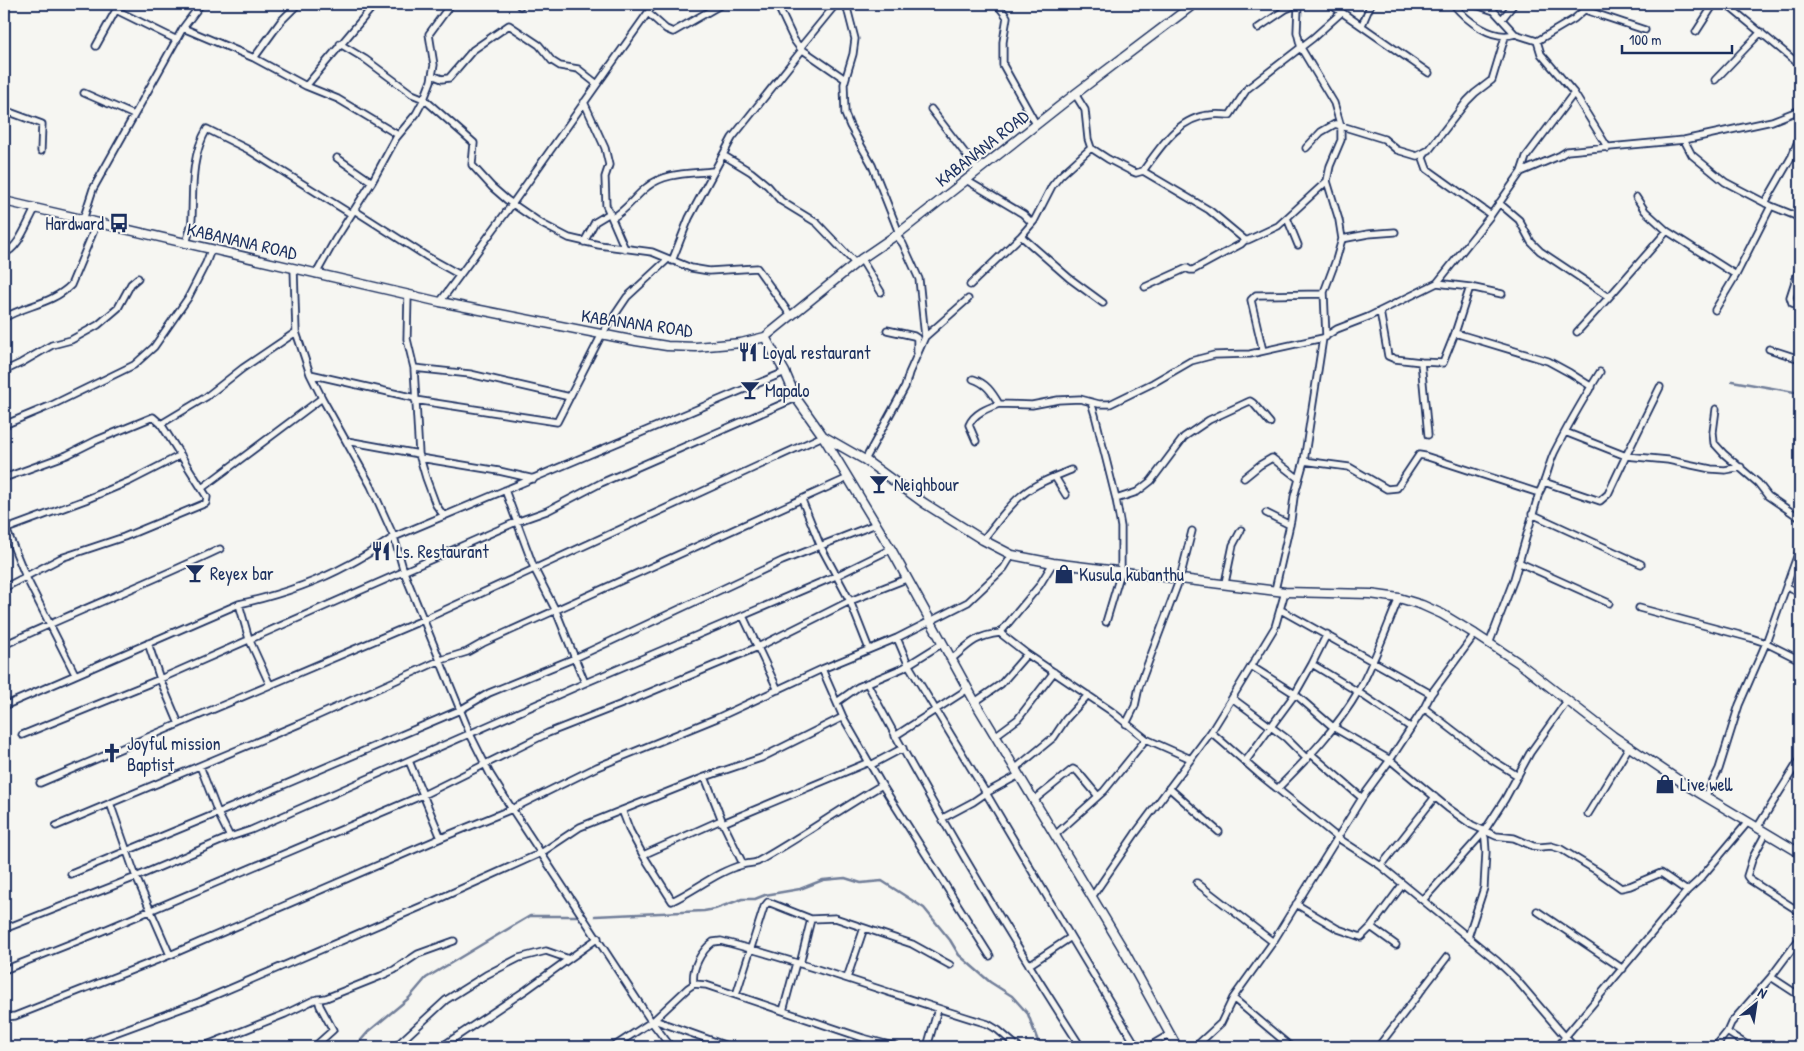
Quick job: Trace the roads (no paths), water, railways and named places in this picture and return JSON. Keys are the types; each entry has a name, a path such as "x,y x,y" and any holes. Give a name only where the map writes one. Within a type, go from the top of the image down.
{"street":[{"path":"83,220 93,189 183,28 201,4"},
{"path":"254,58 282,21 298,4"},
{"path":"306,86 375,4"},
{"path":"316,274 398,135 416,114 424,99 434,65 429,34 451,4"},
{"path":"440,302 514,203 654,4"},
{"path":"648,13 666,29 673,32 722,4"},
{"path":"777,4 794,40 801,49 846,79"},
{"path":"310,374 415,399 557,422 602,334 627,297 670,260 689,218 732,138 836,4"},
{"path":"846,4 855,39 844,97 847,120 872,165 897,234 919,279 925,337"},
{"path":"997,4 1007,17 1003,42 1003,64 1036,124"},
{"name":"KABANANA ROAD","path":"4,201 408,295 652,344 681,347 720,346 741,343 765,337 858,261 897,234 1036,124 1194,4"},
{"path":"1258,28 1286,9 1299,4"},
{"path":"1274,590 1290,525 1294,497 1304,461 1324,338 1323,294 1342,239 1339,220 1327,182 1330,166 1341,140 1341,127 1334,103 1301,48 1296,27 1299,4"},
{"path":"1330,4 1429,73"},
{"path":"1362,25 1371,4"},
{"path":"1453,4 1463,16 1477,26 1505,37 1515,34"},
{"path":"1465,4 1494,11 1515,34 1537,41 1574,19 1591,4"},
{"path":"1502,19 1514,4"},
{"path":"1696,32 1714,4"},
{"path":"1726,4 1800,65"},
{"path":"96,46 117,7 177,40"},
{"path":"1585,10 1645,30"},
{"path":"1075,94 1085,110 1088,139 1091,148 1131,171 1136,173 1143,171 1170,135 1198,117 1230,114 1248,88 1301,48 1342,12"},
{"path":"432,75 442,79 449,78 473,50 508,25 539,45 552,61 560,66 578,69 597,84"},
{"path":"183,28 254,58 306,86 338,99 398,135"},
{"path":"1715,80 1761,32"},
{"path":"1491,215 1428,169 1423,158 1425,153 1471,97 1492,80 1505,37"},
{"path":"1537,41 1541,54 1574,93 1608,148"},
{"path":"340,44 365,59 412,94 424,99 474,144 472,165 492,187 507,200 542,224 569,238 625,249 652,252 691,268 709,271 757,268 791,316"},
{"path":"84,93 134,114"},
{"path":"976,441 970,429 969,424 971,420 980,412 999,404 1032,405 1080,399 1099,404 1110,404 1153,383 1191,360 1214,355 1250,354 1324,338 1337,329 1380,311 1437,283 1491,215 1521,172 1526,157 1574,93"},
{"path":"584,102 601,137 608,158 605,177 606,204 625,249"},
{"path":"931,108 978,170"},
{"path":"4,110 42,124 41,151"},
{"path":"1521,172 1567,151 1684,140 1743,129 1789,116 1800,110"},
{"path":"1306,148 1321,132 1335,124 1384,139 1397,150 1403,152 1417,156 1425,153"},
{"path":"186,244 192,219 191,199 197,150 207,129 247,149 460,275"},
{"path":"1715,310 1736,275 1800,136"},
{"path":"1684,140 1692,156 1715,175 1740,192 1796,216 1800,220"},
{"path":"970,285 1021,236 1032,223 1052,186 1060,176 1091,148"},
{"path":"723,155 751,172 768,186 781,201 817,224 858,261 882,292"},
{"path":"337,158 372,182"},
{"path":"584,242 595,222 626,208 658,179 714,171"},
{"path":"1143,171 1209,210 1245,240"},
{"path":"966,180 1015,209 1032,223"},
{"path":"1146,287 1187,268 1193,270 1245,240 1271,230 1327,182"},
{"path":"1636,197 1645,211 1667,231 1736,275"},
{"path":"1499,203 1519,220 1532,242 1540,251 1609,297"},
{"path":"4,253 16,246 35,209"},
{"path":"1287,218 1298,245"},
{"path":"4,318 12,313 54,299 71,285 97,223"},
{"path":"1576,332 1667,231"},
{"path":"1342,239 1368,234 1395,232"},
{"path":"1021,236 1070,278 1103,303"},
{"path":"4,425 52,405 134,365 154,347 188,298 211,250"},
{"path":"1800,266 1790,297 1792,303 1800,306"},
{"path":"294,269 296,332 310,374 371,486 394,538 404,572 470,734 512,809 671,1047"},
{"path":"4,371 52,345 71,340 98,325 118,308 131,284 138,278"},
{"path":"1437,283 1470,287 1502,294"},
{"path":"1380,311 1388,356 1395,359 1443,363 1470,287"},
{"path":"1263,351 1251,300 1252,297 1256,294 1323,294"},
{"path":"408,295 407,340 414,368 420,456 436,505 444,516"},
{"path":"865,460 905,387 917,352 925,337 968,299"},
{"path":"887,330 914,336 916,338 917,352"},
{"path":"161,424 206,397 243,368 296,332"},
{"path":"1455,333 1548,361 1592,387"},
{"path":"765,337 785,372 796,398 823,436 891,549 968,690 1122,947 1177,1047"},
{"path":"1769,349 1800,359"},
{"path":"1422,362 1428,435"},
{"path":"414,368 470,374 570,397"},
{"path":"4,706 239,604 270,597 347,566 394,538 785,372"},
{"path":"1489,644 1514,579 1548,466 1564,432 1600,372"},
{"path":"973,379 982,382 992,392 999,404"},
{"path":"1544,482 1600,501 1608,494 1660,387"},
{"path":"202,488 322,398"},
{"path":"22,735 160,679 516,522 547,511 602,483 796,398"},
{"path":"1091,402 1116,499 1121,527 1121,572 1106,622"},
{"path":"1116,499 1137,492 1151,481 1184,437 1222,414 1250,402 1270,423"},
{"path":"1716,409 1713,432 1714,443 1773,500 1800,518"},
{"path":"4,478 67,455 153,417 161,424 207,497 206,503 124,537 61,558 4,588"},
{"path":"1564,432 1626,456 1668,460 1711,470 1741,467"},
{"path":"823,436 865,460 924,504 1012,556 1121,572 1225,583 1285,592 1370,594 1399,598 1442,614 1519,664 1629,747 1705,797 1800,853"},
{"path":"40,783 423,620 823,436"},
{"path":"347,440 534,479"},
{"path":"75,674 26,577 5,527 85,500 130,481 181,455"},
{"path":"1304,461 1349,468 1387,488 1397,488 1419,455 1539,493"},
{"path":"1244,478 1272,458 1299,479"},
{"path":"983,540 1014,501 1023,493 1071,470"},
{"path":"1055,477 1066,495"},
{"path":"56,826 200,766 441,660 467,652 483,643 848,478"},
{"path":"505,490 534,568 556,611 585,683"},
{"path":"802,500 821,546 838,575 850,601 869,649"},
{"path":"1266,513 1290,525"},
{"path":"1532,514 1641,564"},
{"path":"71,874 218,814 460,710 489,693 575,658 782,561 876,524"},
{"path":"1225,583 1233,545 1241,530"},
{"path":"1126,724 1135,706 1139,687 1180,578 1192,531"},
{"path":"1705,797 1719,769 1739,705 1766,643 1800,548"},
{"path":"4,645 49,623 121,595 220,549"},
{"path":"4,929 251,830 585,683 838,575 891,549"},
{"path":"4,1017 15,1016 170,955 512,809 597,767 717,718 822,669 897,638 968,602 1004,568 1012,556"},
{"path":"1518,562 1610,603"},
{"path":"952,658 976,639 1000,633 1039,586 1053,563"},
{"path":"4,970 423,795 548,733 758,647 850,601 906,579"},
{"path":"1787,587 1800,593"},
{"path":"1092,897 1211,732 1275,627 1285,592"},
{"path":"1278,788 1309,757 1358,692 1374,661 1399,598"},
{"path":"239,604 249,639 270,685"},
{"path":"1639,608 1766,643 1800,660"},
{"path":"1281,610 1431,694"},
{"path":"743,616 778,690"},
{"path":"1000,633 1027,654 1088,695 1146,739 1191,759"},
{"path":"1245,762 1295,694 1326,634"},
{"path":"1195,1047 1221,1023 1234,998 1273,942 1362,798 1390,760 1431,694 1475,634"},
{"path":"897,638 908,664 1137,1047"},
{"path":"148,643 160,679 179,724"},
{"path":"837,702 866,683 908,664 944,643"},
{"path":"975,702 1001,684 1027,654"},
{"path":"1312,664 1358,692 1410,728"},
{"path":"1251,666 1295,694 1333,727 1390,760 1435,797 1483,832 1514,838 1533,846 1551,846 1561,849 1621,888 1661,873 1687,890"},
{"path":"822,669 843,717 882,784 990,956"},
{"path":"996,736 1018,719 1054,672"},
{"path":"866,683 1029,965 1081,1047"},
{"path":"895,736 968,690"},
{"path":"943,818 973,802 1017,772 1054,737 1066,719 1088,695"},
{"path":"1232,698 1272,726 1362,798"},
{"path":"1423,900 1483,832 1505,799 1530,753 1567,701"},
{"path":"1424,708 1489,758 1518,776"},
{"path":"77,1047 199,1002 434,901 541,853 580,827 705,777 761,758 843,717"},
{"path":"1211,732 1338,838 1382,866 1497,960 1515,978 1574,1047"},
{"path":"1055,835 1098,796 1146,739"},
{"path":"1588,814 1629,747"},
{"path":"723,824 903,748"},
{"path":"1757,828 1800,759"},
{"path":"409,761 441,838"},
{"path":"200,766 218,814 230,837"},
{"path":"1033,801 1073,769 1078,772 1098,796"},
{"path":"705,777 723,824 743,864"},
{"path":"622,810 630,831 643,855 672,901 712,878 743,864 757,862 796,840 841,808 882,784"},
{"path":"1170,788 1219,832"},
{"path":"1382,866 1435,797"},
{"path":"110,803 136,877 170,955"},
{"path":"643,855 719,821 723,824"},
{"path":"1558,1047 1687,890 1700,879 1748,822"},
{"path":"1468,937 1484,888 1486,852 1483,832"},
{"path":"1766,834 1753,857 1747,876 1750,880 1800,912"},
{"path":"1197,883 1273,942"},
{"path":"1296,904 1338,929 1364,936 1403,884"},
{"path":"736,995 764,907 768,902 811,918 835,918 912,944 950,965"},
{"path":"1537,911 1623,969"},
{"path":"783,1011 811,918"},
{"path":"1371,927 1396,945"},
{"path":"847,978 864,928"},
{"path":"1029,965 1071,937"},
{"path":"441,1047 526,990 598,938"},
{"path":"1715,1047 1731,1024 1772,977 1800,938"},
{"path":"206,1046 318,999 326,998 394,970 418,954 454,941"},
{"path":"694,984 694,969 708,946 714,942 721,941 847,978 988,1024 1018,1047"},
{"path":"395,1047 446,1000 486,975 519,958 546,951 569,959"},
{"path":"1378,1047 1447,957"},
{"path":"1772,977 1800,996"},
{"path":"613,1047 653,1020 694,984 706,985 863,1038 897,1047"},
{"path":"1234,998 1292,1047"},
{"path":"314,1047 333,1030 318,999"},
{"path":"928,1047 938,1009"},
{"path":"653,1020 730,1047"},
{"path":"1727,1032 1750,1047"},
{"path":"1148,1047 1170,1034"}],"waterway":[{"path":"1732,381 1800,393"},
{"path":"595,916 704,911 742,899 755,899 765,895 800,889 823,880 845,878 861,883 882,881 924,908 950,940 959,955 990,982 1012,996 1028,1014 1040,1047"},
{"path":"355,1047 368,1032 409,998 426,978 530,916 578,916"}],"place":[{"name":"Hardward","path":"119,223"},
{"name":"Loyal restaurant","path":"748,352"},
{"name":"Mapalo","path":"750,390"},
{"name":"Neighbour","path":"879,484"},
{"name":"Ls. Restaurant","path":"381,551"},
{"name":"Reyex bar","path":"195,573"},
{"name":"Kusula kubanthu","path":"1064,574"},
{"name":"Joyful mission Baptist","path":"112,753"},
{"name":"Live well","path":"1665,784"}]}
